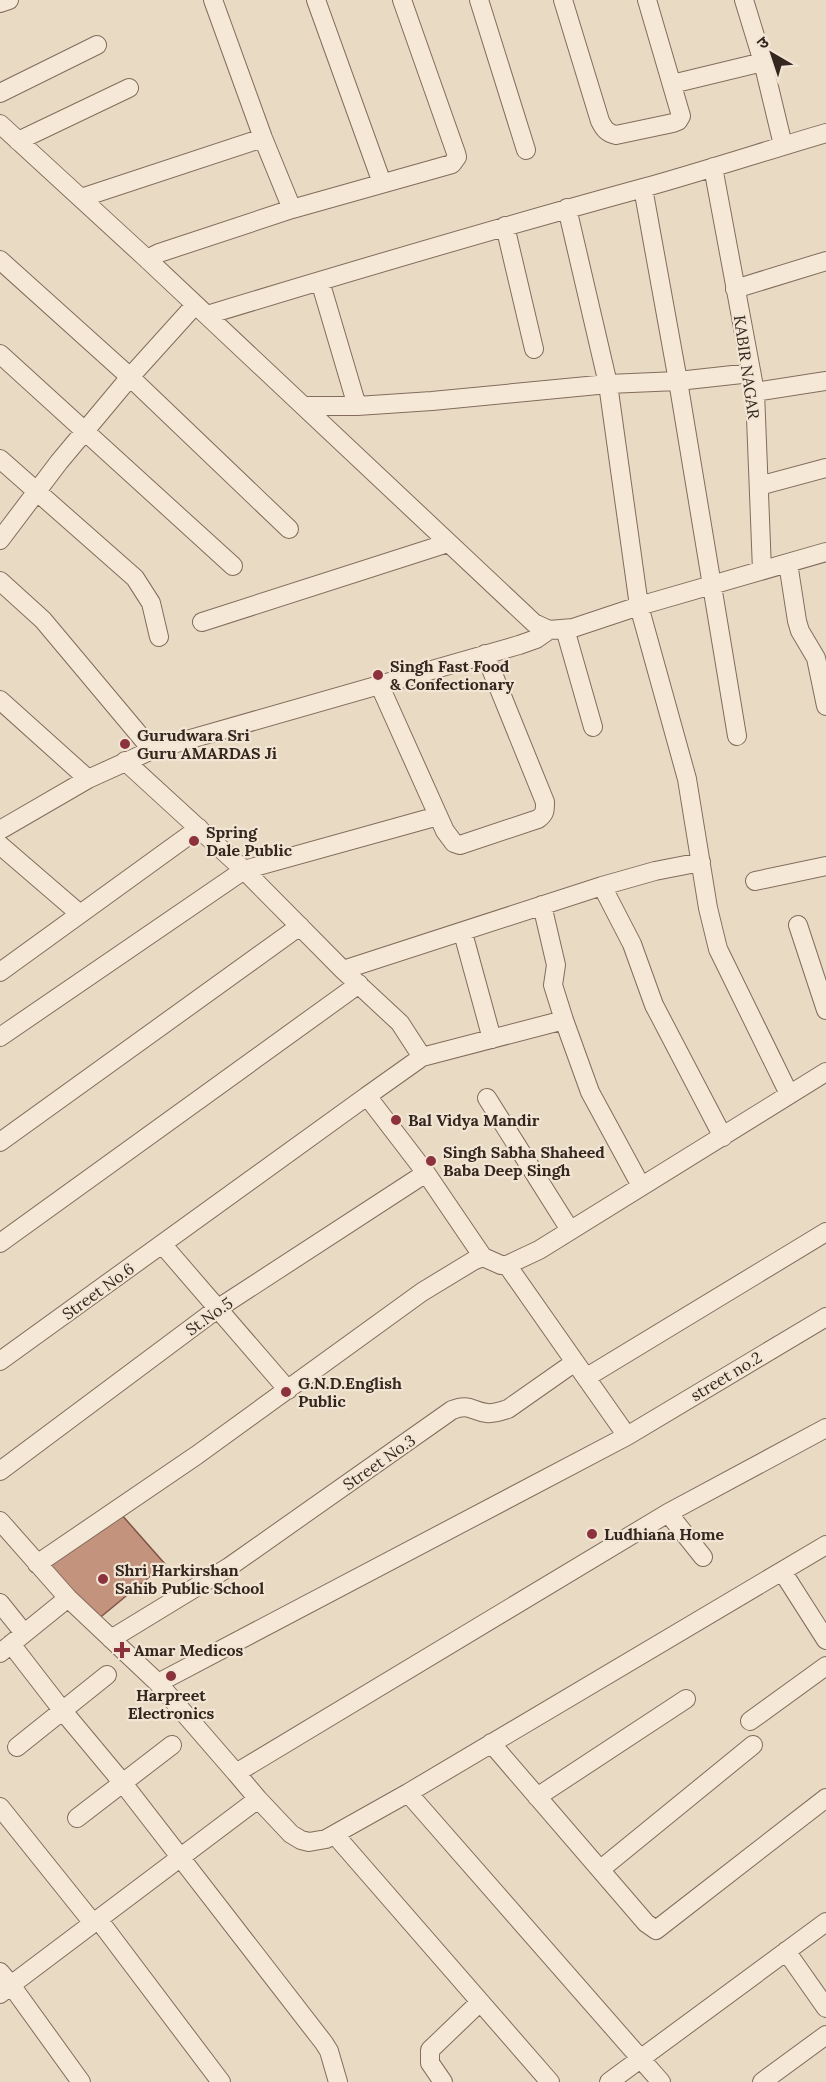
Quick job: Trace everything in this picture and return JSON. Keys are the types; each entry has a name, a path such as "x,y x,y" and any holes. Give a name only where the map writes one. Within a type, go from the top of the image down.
{"street":[{"path":"0,3 9,0"},
{"path":"213,0 263,138 292,209"},
{"path":"316,0 382,183"},
{"path":"147,259 292,209 452,164 457,157 402,0"},
{"path":"479,0 526,150"},
{"path":"563,0 600,121 609,134 616,135 678,121 681,116 647,0"},
{"path":"744,0 763,62 783,145"},
{"path":"0,93 97,45"},
{"path":"672,84 763,62"},
{"path":"18,141 129,88"},
{"path":"0,124 534,623 557,629 573,628 639,606 826,552"},
{"path":"0,540 59,462 130,377 201,310 320,281 826,133"},
{"path":"81,198 263,138"},
{"name":"KABIR NAGAR","path":"713,167 754,392 762,570"},
{"path":"643,188 678,381 737,736"},
{"path":"567,208 608,384 639,606 687,779 708,908 718,949 789,1094"},
{"path":"505,226 534,350"},
{"path":"0,260 130,377 289,529"},
{"path":"735,289 826,261"},
{"path":"320,281 357,406"},
{"path":"0,354 233,566"},
{"path":"303,406 357,406 432,401 751,373"},
{"path":"754,392 826,381"},
{"path":"0,459 135,578 151,603 159,637"},
{"path":"759,486 826,468"},
{"path":"202,622 448,543"},
{"path":"788,563 797,621 803,637 819,646 816,658 826,706"},
{"path":"0,580 43,620 152,750"},
{"path":"3,823 53,801 88,779 152,750 519,645 557,629"},
{"path":"557,629 593,726"},
{"path":"379,684 438,816 450,839 460,845 538,819 544,815 545,810 544,802 485,654"},
{"path":"0,700 88,779"},
{"path":"125,761 244,870 343,970 400,1023 422,1057 564,1020"},
{"path":"0,1037 244,870 438,816"},
{"path":"0,972 199,828"},
{"path":"0,845 80,914"},
{"path":"343,970 463,933 602,886 656,871 701,862"},
{"path":"756,880 826,866"},
{"path":"602,886 632,944 658,1013 723,1137"},
{"path":"542,905 556,965 553,985 564,1020 590,1092 641,1186"},
{"path":"798,925 826,1010"},
{"path":"0,1142 300,926"},
{"path":"463,933 492,1038"},
{"path":"0,1243 358,984"},
{"name":"Street No.6","path":"0,1361 422,1057"},
{"path":"367,1096 426,1173 483,1257 501,1265 507,1265 539,1250 826,1072"},
{"path":"487,1098 570,1230"},
{"name":"St.No.5","path":"0,1471 217,1309 426,1173"},
{"path":"587,1377 826,1232"},
{"path":"162,1244 288,1390"},
{"path":"37,1564 197,1455 422,1292 483,1257"},
{"path":"507,1265 627,1436"},
{"name":"street no.2","path":"158,1683 627,1436 826,1317"},
{"name":"Street No.3","path":"111,1639 229,1568 452,1410 468,1406 487,1413 496,1413 508,1409 575,1362"},
{"path":"236,1773 668,1514 826,1428"},
{"path":"668,1514 703,1557"},
{"path":"0,1521 68,1598 158,1683 291,1834 309,1842 335,1835 826,1545"},
{"path":"782,1571 826,1640"},
{"path":"11,1643 68,1598"},
{"path":"0,1603 11,1643 324,2043 329,2051 338,2082"},
{"path":"750,1721 826,1666"},
{"path":"17,1748 107,1675"},
{"path":"537,1797 686,1699"},
{"path":"491,1743 602,1869 646,1923 656,1930 826,1798"},
{"path":"77,1818 172,1744"},
{"path":"602,1869 753,1745"},
{"path":"408,1793 661,2082"},
{"path":"81,2082 4,1984 181,1859 258,1799"},
{"path":"0,1807 95,1921 221,2082"},
{"path":"335,1835 550,2082"},
{"path":"609,2082 826,1922"},
{"path":"786,1951 826,2008"},
{"path":"444,2082 430,2064 430,2050 480,2002"},
{"path":"762,2082 826,2035"}],"building":[{"name":"Shri Harkirshan Sahib Public School","path":"121,1514 165,1564 97,1620 47,1566"}],"place":[{"name":"Singh Fast Food & Confectionary","path":"378,675"},
{"name":"Gurudwara Sri Guru AMARDAS Ji","path":"125,744"},
{"name":"Spring Dale Public","path":"194,841"},
{"name":"Bal Vidya Mandir","path":"396,1120"},
{"name":"Singh Sabha Shaheed Baba Deep Singh","path":"431,1161"},
{"name":"G.N.D.English Public","path":"286,1392"},
{"name":"Ludhiana Home","path":"592,1534"},
{"name":"Shri Harkirshan Sahib Public School","path":"103,1579"},
{"name":"Amar Medicos","path":"122,1650"},
{"name":"Harpreet Electronics","path":"171,1676"}]}
